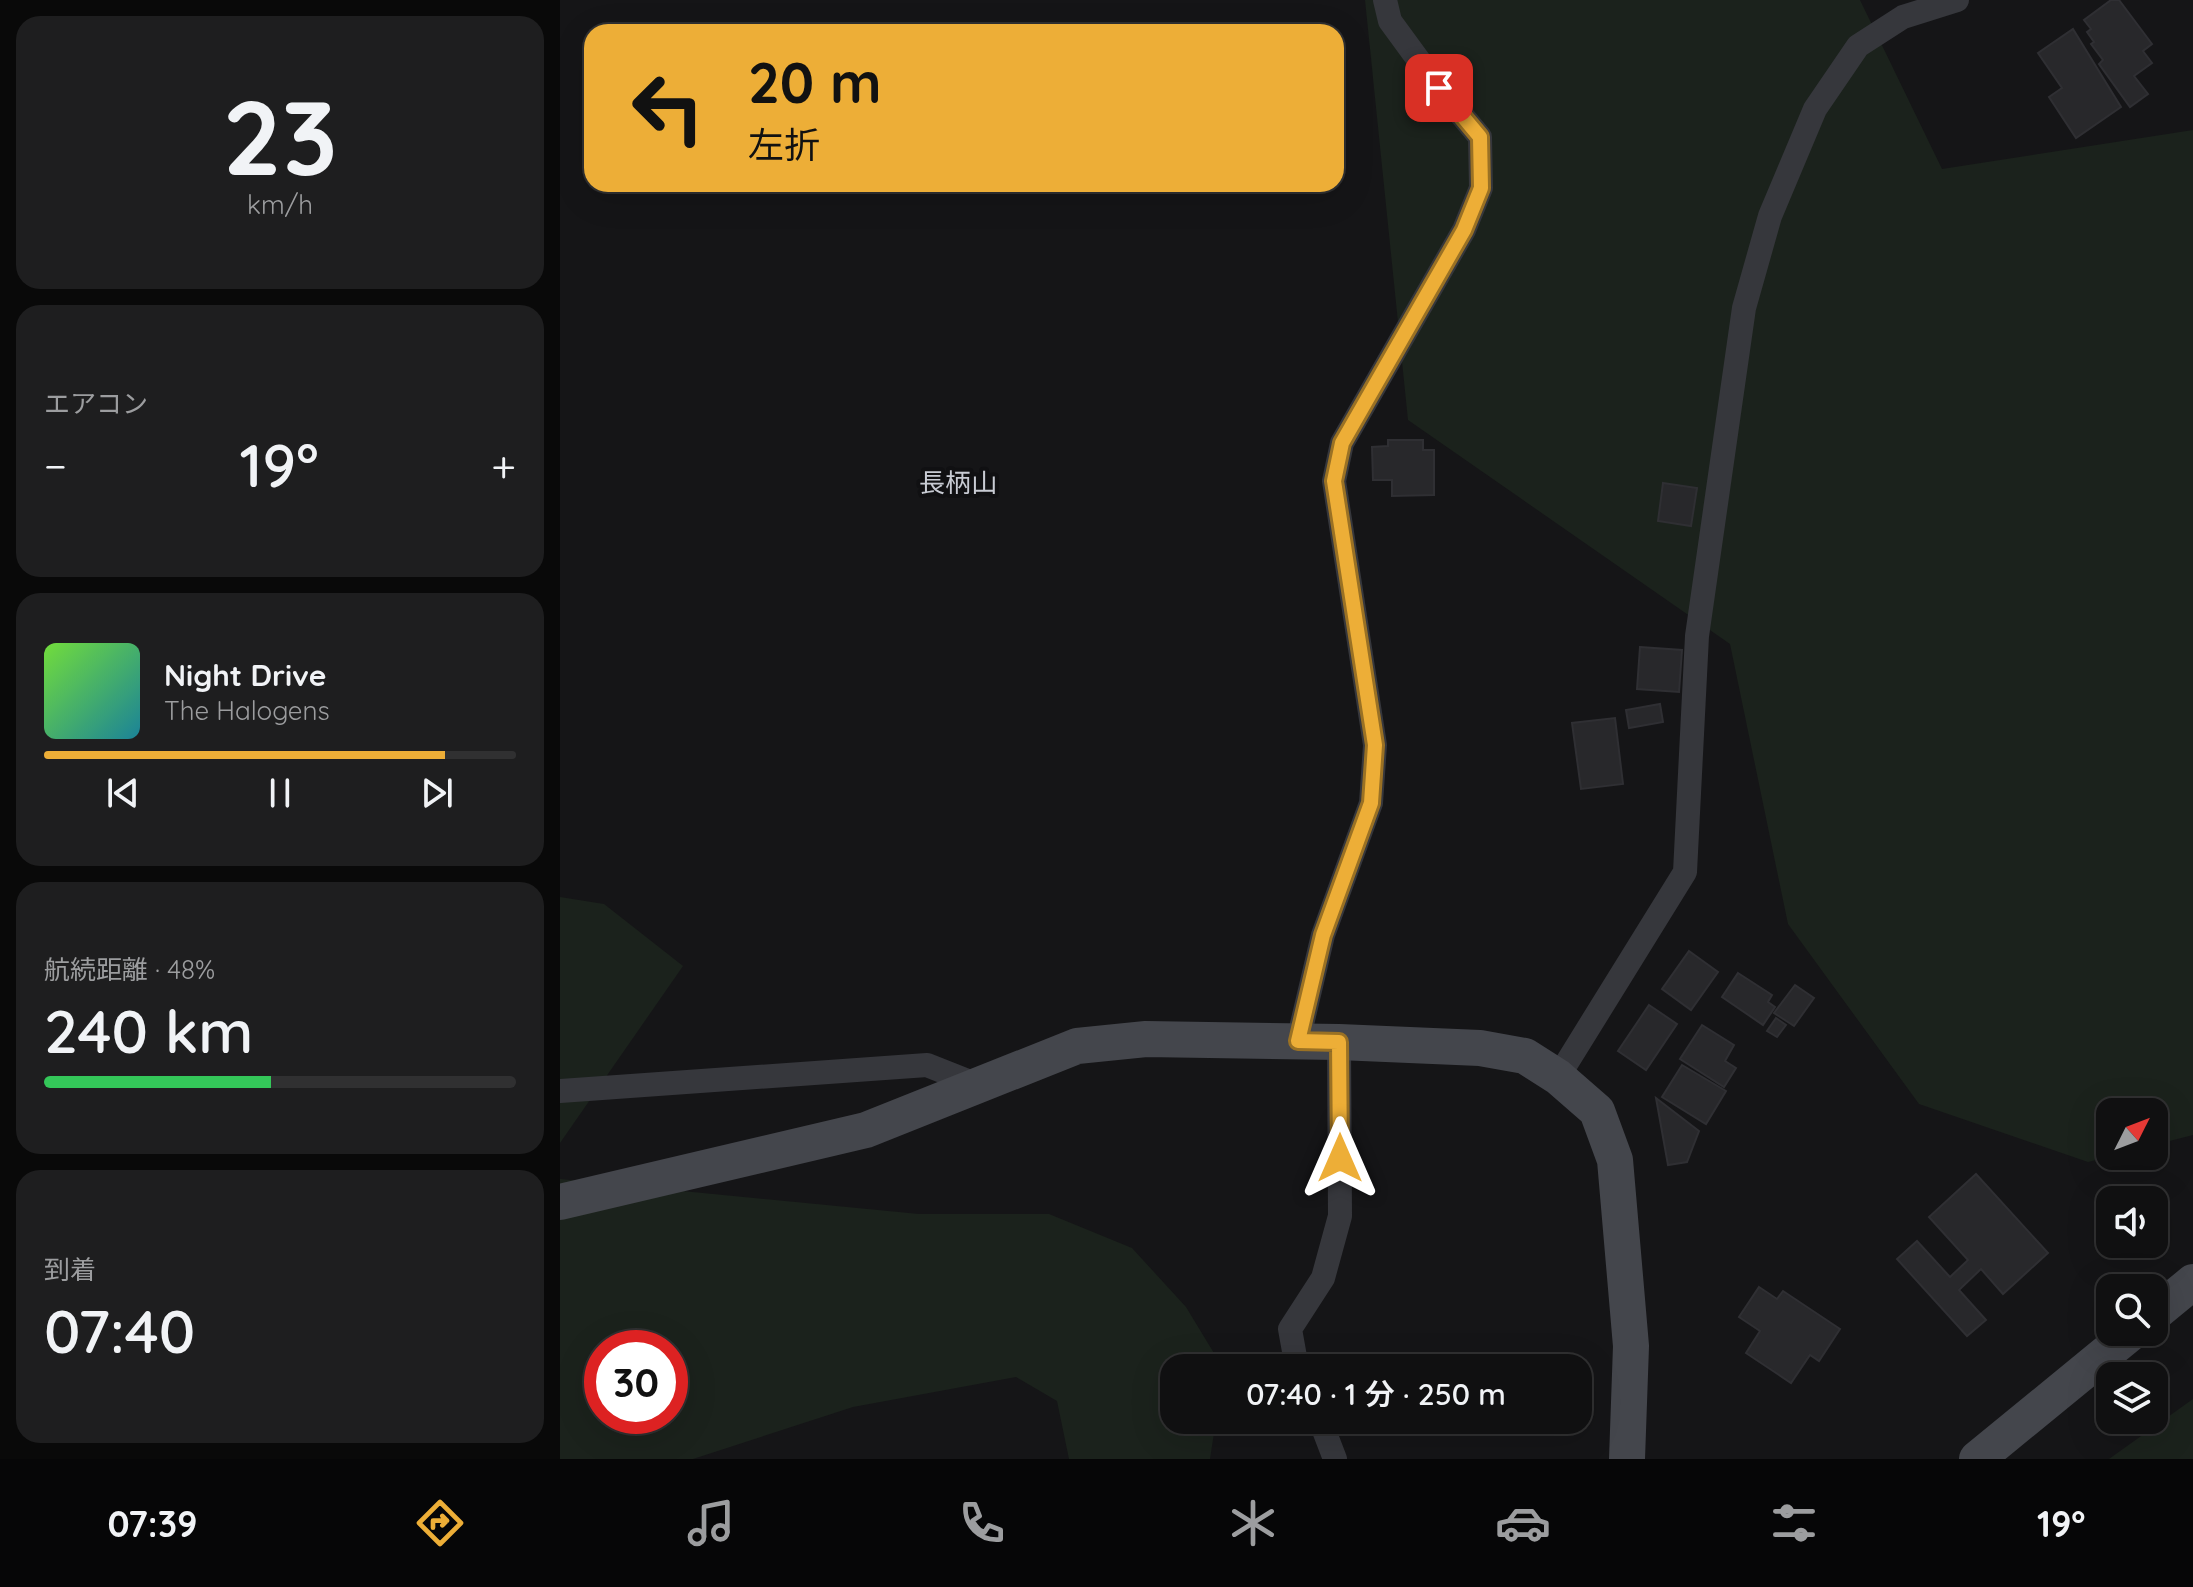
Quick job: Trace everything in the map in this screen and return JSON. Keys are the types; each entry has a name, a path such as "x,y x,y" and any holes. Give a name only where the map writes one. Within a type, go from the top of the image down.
{"street":[{"path":"1298,1041 1323,935 1371,803 1375,745 1334,481 1342,443 1464,230 1481,188 1480,137 1390,21 1385,0"},
{"path":"1558,1077 1685,872 1697,636 1744,308 1770,216 1815,109 1858,46 1903,17 1957,0"},
{"path":"560,1202 866,1130 1077,1046 1146,1039 1298,1041 1480,1048 1525,1056 1558,1077 1597,1111 1615,1160 1631,1346 1627,1459"},
{"path":"1294,1354 1290,1329 1323,1278 1340,1216 1339,1042"},
{"path":"560,1091 927,1065 980,1086"},
{"path":"2168,1303 2193,1282"},
{"path":"1977,1459 2115,1346"},
{"path":"1325,1434 1335,1459"}],"shaded area":[{"path":"1365,0 1860,0 1942,169 2193,130 2193,1135 2168,1141 2168,1098 2096,1098 2096,1160 2088,1162 1919,1104 1788,924 1730,644 1408,420"},
{"path":"560,897 604,904 683,966 560,1143"},
{"path":"560,1179 919,1214 1049,1214 1132,1248 1186,1307 1215,1354 1160,1354 1160,1434 1214,1434 1210,1459 1069,1459 1057,1401 1016,1377 853,1407 693,1459 560,1459"},
{"path":"2193,1399 2193,1459 2109,1459 2144,1434 2168,1434 2168,1417"}],"building":[{"path":"2111,0 2119,0 2152,44 2143,51 2152,63 2134,76 2148,94 2130,107 2099,64 2103,60 2091,44 2094,42 2087,32 2091,29 2084,20"},
{"path":"2073,29 2121,107 2076,138 2049,97 2062,88 2038,53"},
{"path":"1388,440 1423,440 1423,450 1434,450 1434,495 1392,496 1392,480 1373,480 1372,447 1388,446"},
{"path":"1663,483 1697,488 1691,526 1658,521"},
{"path":"1640,647 1682,650 1679,692 1637,689"},
{"path":"1660,704 1663,722 1629,728 1626,710"},
{"path":"1615,718 1623,784 1581,789 1572,723"},
{"path":"1689,951 1718,972 1691,1010 1662,989"},
{"path":"1738,973 1772,995 1768,1002 1775,1007 1763,1025 1722,997"},
{"path":"1795,985 1814,998 1794,1026 1774,1013"},
{"path":"1649,1005 1677,1024 1646,1070 1618,1051"},
{"path":"1776,1018 1786,1025 1777,1037 1767,1031"},
{"path":"1702,1025 1734,1045 1725,1061 1736,1068 1724,1087 1680,1059"},
{"path":"1682,1065 1726,1091 1706,1124 1662,1097"},
{"path":"1656,1098 1699,1131 1687,1162 1668,1165"},
{"path":"1976,1174 2048,1253 2003,1294 1981,1269 1959,1290 1986,1320 1967,1336 1897,1259 1917,1241 1950,1277 1968,1260 1929,1217"},
{"path":"1759,1287 1777,1299 1783,1291 1840,1329 1819,1361 1810,1355 1791,1383 1746,1353 1760,1331 1739,1317"}],"district":[{"name":"長柄山","path":"958,483"}],"route":[{"path":"1340,1158 1339,1042 1298,1041 1323,935 1371,803 1375,745 1334,481 1342,443 1464,230 1481,188 1480,137 1439,88"}]}
